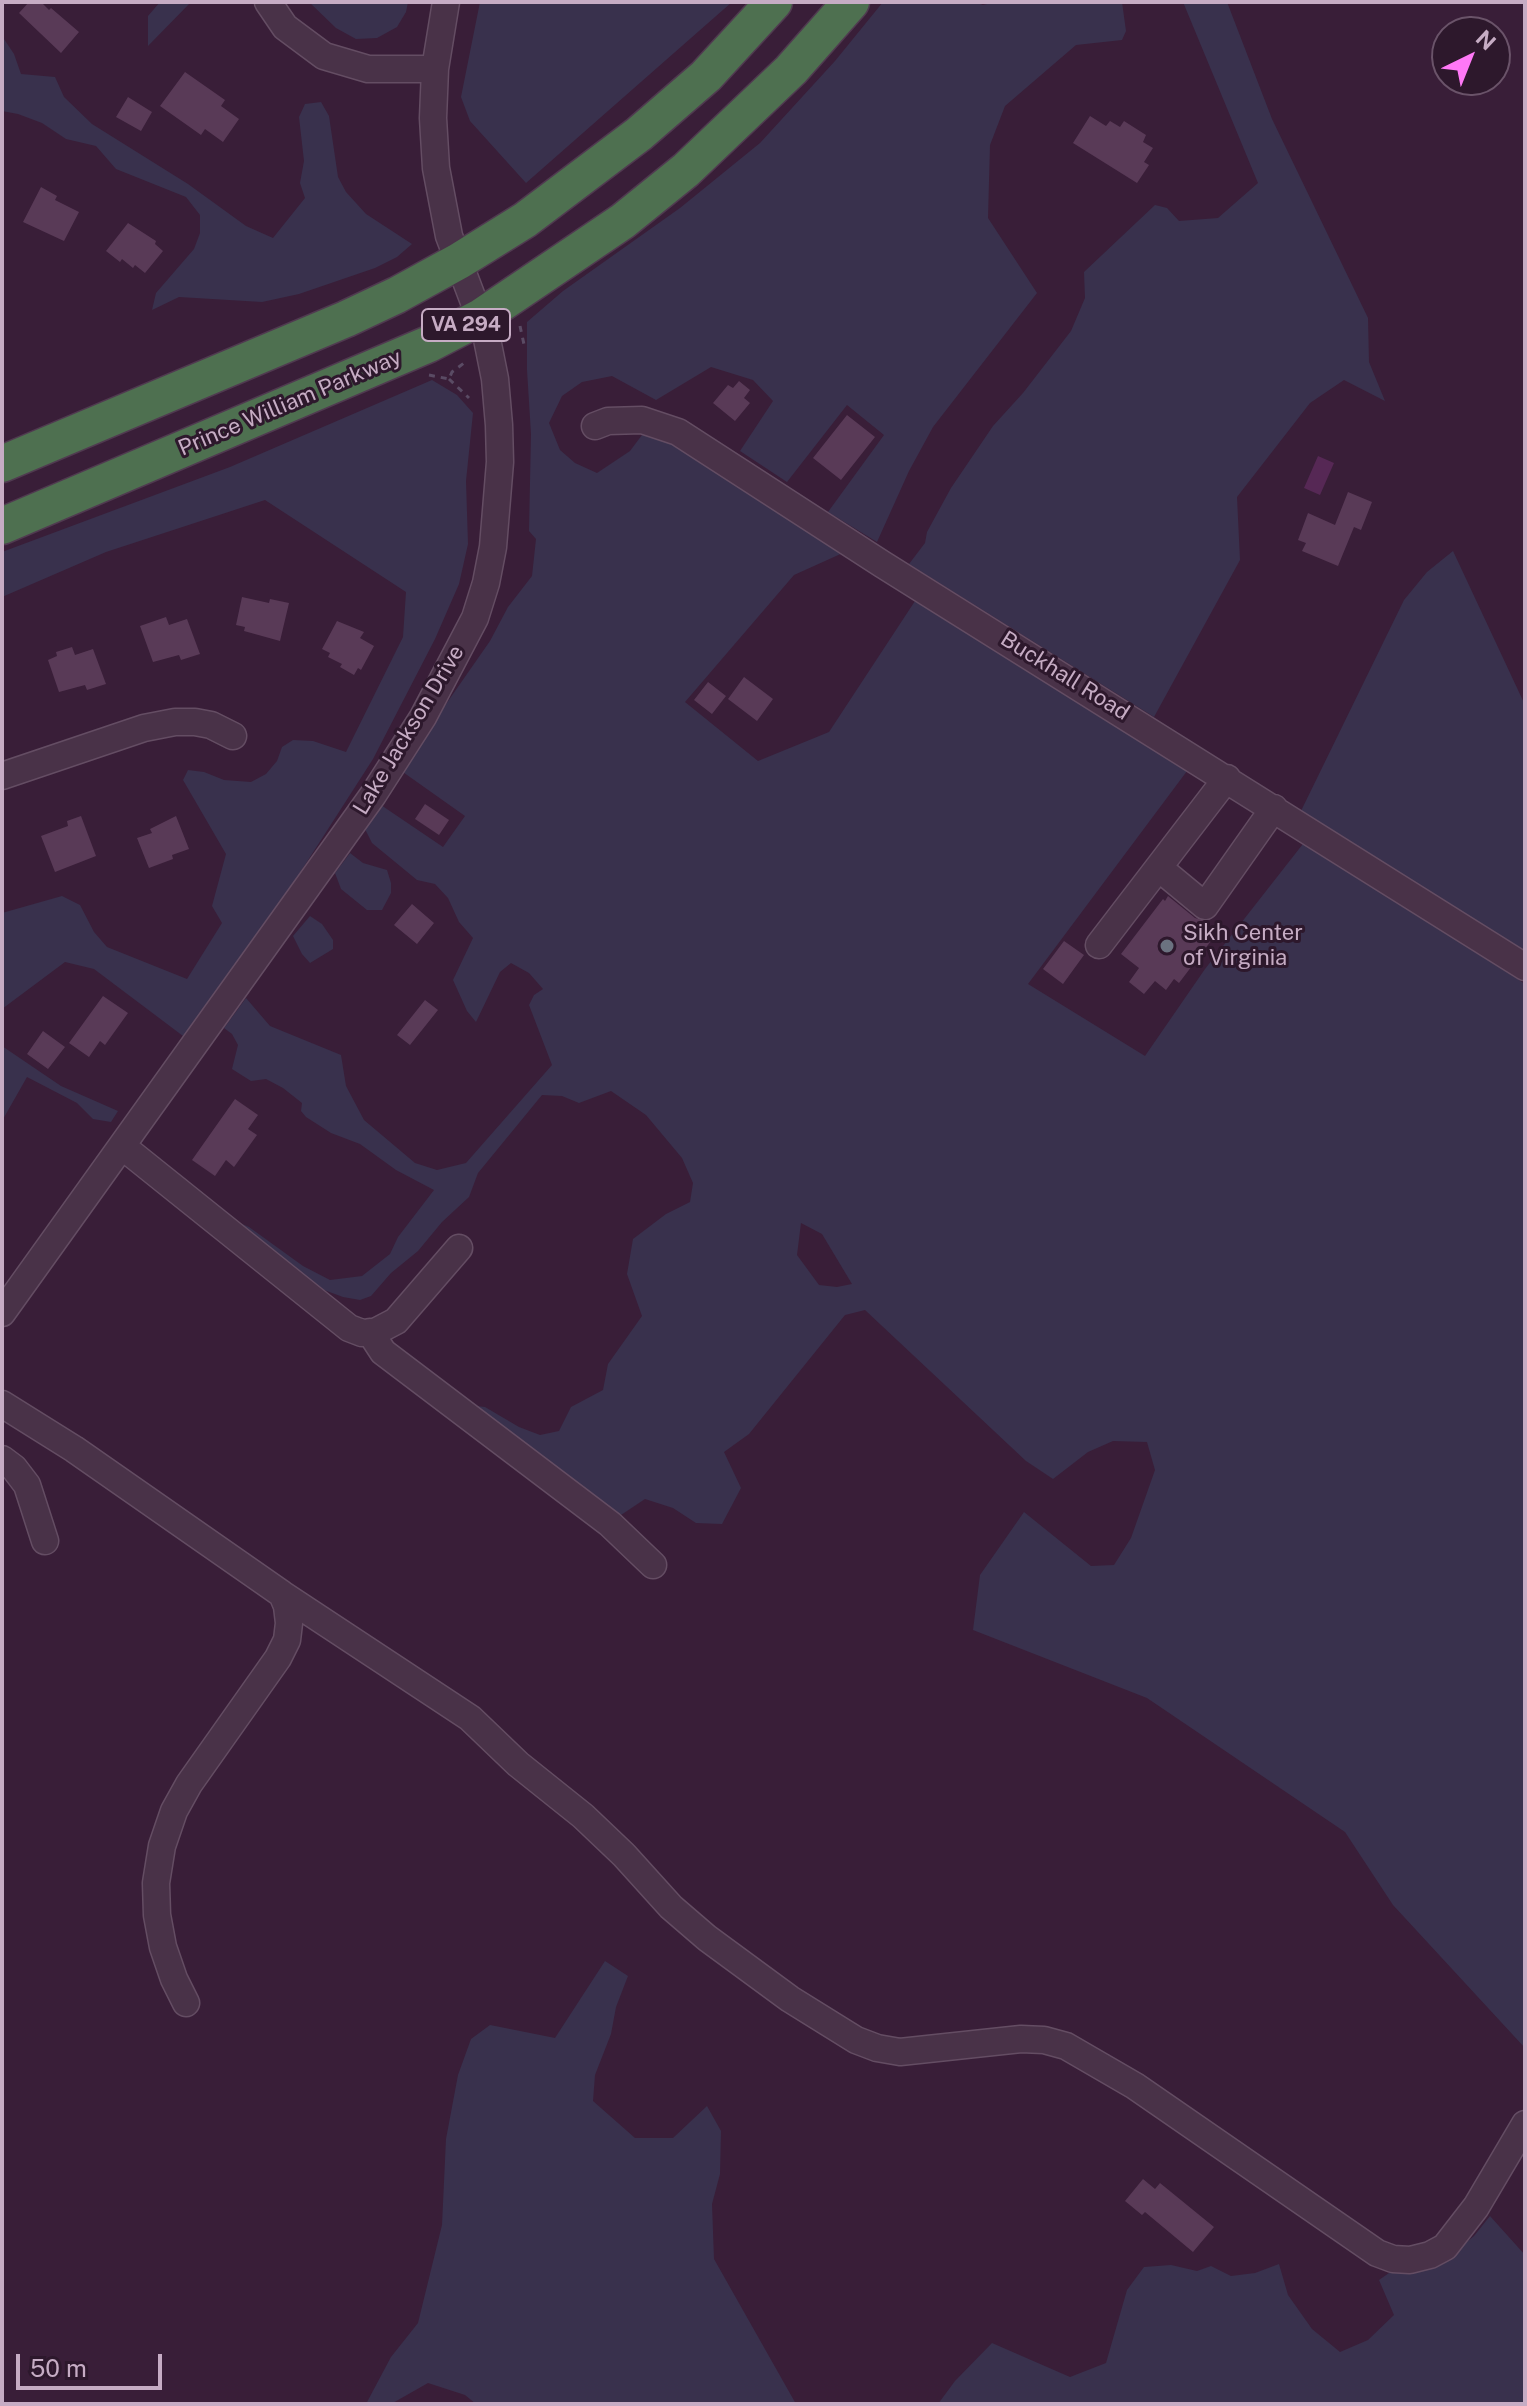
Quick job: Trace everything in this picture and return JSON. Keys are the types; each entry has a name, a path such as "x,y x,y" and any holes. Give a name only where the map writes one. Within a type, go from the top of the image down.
{"highway":[{"name":"VA 294","path":"2,464 346,319 459,261 535,212 639,134 706,76 774,2"},
{"name":"Prince William Parkway","path":"2,526 429,344 481,317 623,221 686,170 781,79 851,2"}],"street":[{"path":"268,2 285,27 324,56 368,69 435,69"},
{"name":"Lake Jackson Drive","path":"2,1313 373,795 423,717 475,618 493,547 500,462 495,379 481,317 445,222 436,168 433,118 435,69 446,2"},
{"name":"Buckhall Road","path":"595,426 608,421 642,420 678,432 1525,967"},
{"path":"2,776 144,728 175,722 211,725 233,736"},
{"path":"1099,945 1227,778"},
{"path":"1159,868 1205,906 1274,808"},
{"path":"122,1146 349,1328 370,1332 388,1327 459,1248"},
{"path":"370,1332 383,1352 610,1524 653,1565"},
{"path":"2,1404 74,1449 282,1594 470,1718 518,1764 583,1816 671,1907 707,1938 790,1999 856,2040 900,2052 1021,2039 1044,2040 1066,2046 1135,2086 1377,2253 1393,2259 1410,2260 1445,2247 1476,2207 1525,2124"},
{"path":"2,1459 14,1468 27,1485 45,1541"},
{"path":"186,2003 163,1947 157,1915 156,1883 162,1846 174,1811 189,1784 256,1692 287,1640 289,1623 282,1594"}],"path":[{"path":"520,326 525,349"},
{"path":"449,379 460,386 469,398"}],"shaded area":[{"path":"160,2 191,2 148,46 148,16"},
{"path":"309,2 408,2 397,27 377,38 356,39 336,28"},
{"path":"480,2 732,2 526,183 470,121 461,97"},
{"path":"883,2 974,2 983,5 995,2 1122,2 1126,31 1122,40 1076,45 1005,106 990,145 988,218 1037,293 933,427 877,542 828,512 884,435 847,405 787,482 740,451 773,401 753,380 711,367 656,400 612,376 582,382 562,396 549,423 560,450 575,463 597,473 630,451 642,435 674,440 845,552 794,575 685,702 758,761 829,732 917,598 1190,767 1028,984 1145,1056 1205,969 1306,840 1525,984 1525,2048 1393,1905 1345,1832 1147,1698 973,1630 980,1575 1024,1512 1091,1566 1114,1565 1131,1538 1155,1470 1147,1442 1113,1441 1088,1452 1053,1479 1026,1461 865,1310 845,1315 749,1434 724,1452 741,1488 722,1524 696,1523 673,1508 645,1499 621,1515 467,1405 485,1407 540,1435 559,1431 571,1407 603,1390 608,1364 642,1316 627,1274 633,1239 666,1214 690,1202 693,1183 682,1158 646,1115 611,1091 579,1103 562,1096 542,1095 478,1173 469,1197 371,1296 360,1300 324,1290 228,1218 249,1227 303,1266 330,1280 362,1276 390,1254 398,1237 434,1190 396,1170 360,1144 331,1133 306,1117 301,1111 302,1103 283,1088 266,1079 251,1081 232,1069 238,1045 224,1028 246,998 270,1026 341,1055 346,1086 364,1120 415,1163 437,1170 466,1163 552,1065 529,1005 534,995 543,989 529,973 511,963 500,972 476,1022 467,1011 453,980 473,938 459,922 448,898 435,884 417,880 372,843 363,825 378,803 443,847 465,816 400,770 490,641 508,607 532,576 536,539 529,531 531,434 527,322 563,291 680,208 760,143 835,61","holes":["801,1223 822,1234 852,1284 837,1287 819,1285 797,1255"]},
{"path":"1183,2 1227,2 1272,119 1368,318 1369,362 1385,401 1344,380 1310,403 1237,497 1240,560 1154,717 909,564 925,543 927,532 951,488 993,426 1071,331 1085,298 1084,272 1155,205 1167,208 1179,221 1218,218 1258,183"},
{"path":"2,36 14,54 21,74 55,77 64,97 92,124 188,184 246,226 273,238 305,198 300,183 304,161 299,117 305,104 321,102 329,116 338,177 346,192 366,214 412,244 397,257 375,268 299,294 262,302 179,297 152,310 156,293 194,249 200,233 200,215 186,197 116,169 96,146 66,139 42,123 2,111"},
{"path":"432,380 457,395 473,413 466,481 468,544 459,584 435,639 373,759 267,924 187,1039 94,969 65,962 2,1009 2,913 62,896 80,905 94,932 107,947 187,979 222,923 212,906 226,854 183,780 188,770 224,780 251,782 266,774 277,761 282,747 293,740 313,741 346,752 403,637 406,592 265,500 106,552 2,597 2,552 230,467"},
{"path":"1318,456 1334,463 1320,495 1304,488"},
{"path":"1453,551 1525,705 1525,954 1344,837 1300,813 1404,600 1427,572"},
{"path":"350,853 363,863 387,870 391,893 382,910 367,910 341,889 335,873"},
{"path":"310,916 322,924 333,940 333,949 310,963 293,936"},
{"path":"2,1046 61,1086 118,1111 111,1122 93,1119 77,1103 27,1077 2,1121"},
{"path":"605,1961 628,1976 595,2075 593,2101 635,2138 673,2138 707,2106 721,2131 720,2174 712,2204 714,2259 796,2404 476,2404 465,2395 428,2383 391,2404 366,2404 391,2357 418,2323 442,2225 446,2139 458,2075 471,2039 490,2025 555,2038"},
{"path":"1490,2216 1525,2255 1525,2404 938,2404 955,2381 992,2343 1070,2377 1106,2363 1127,2290 1144,2267 1171,2265 1197,2271 1211,2266 1231,2276 1255,2273 1279,2264 1288,2295 1312,2329 1340,2352 1368,2340 1394,2315 1379,2280 1389,2273 1418,2272 1437,2266 1474,2236"}],"building":[{"path":"29,2 41,2 49,10 51,8 79,32 61,53 19,13"},
{"path":"185,72 225,100 221,106 239,119 223,142 205,129 201,135 160,106"},
{"path":"128,97 152,112 141,131 116,117"},
{"path":"1090,116 1106,126 1110,121 1120,127 1124,121 1146,135 1143,142 1153,148 1144,162 1149,165 1137,183 1073,143"},
{"path":"41,187 57,196 55,200 79,212 64,241 23,222"},
{"path":"128,223 156,241 155,244 163,251 145,273 122,259 120,262 106,251"},
{"path":"739,381 750,390 744,398 750,403 735,421 713,403 728,385 733,388"},
{"path":"847,415 875,437 841,480 813,458"},
{"path":"1348,492 1372,502 1361,530 1354,527 1338,566 1302,551 1306,543 1298,540 1308,513 1335,525"},
{"path":"242,597 269,603 270,599 289,603 280,641 244,631 245,627 236,625"},
{"path":"166,617 169,625 187,619 200,654 181,660 179,655 153,662 140,626"},
{"path":"337,621 364,632 360,638 374,646 361,670 358,668 354,675 340,667 342,664 328,657 330,653 322,649"},
{"path":"72,647 75,655 93,649 106,684 87,690 85,685 59,692 48,660 57,656 56,652"},
{"path":"744,677 773,699 757,721 728,699"},
{"path":"708,682 726,696 712,714 694,700"},
{"path":"425,804 449,820 439,835 415,819"},
{"path":"81,816 96,856 55,872 41,836 68,826 67,821"},
{"path":"176,816 189,849 149,868 137,838 152,833 150,829"},
{"name":"Sikh Center of Virginia","path":"1168,896 1195,918 1209,922 1207,924 1215,930 1211,934 1214,937 1179,983 1174,979 1166,990 1155,981 1144,994 1129,982 1139,968 1121,954"},
{"path":"412,904 434,923 417,944 394,925"},
{"path":"1064,941 1084,955 1063,984 1043,969"},
{"path":"103,996 128,1013 105,1045 100,1041 89,1057 69,1043"},
{"path":"425,1000 438,1010 410,1045 397,1035"},
{"path":"43,1031 65,1047 48,1069 27,1054"},
{"path":"235,1099 258,1115 248,1129 257,1135 234,1167 226,1160 215,1176 192,1160"},
{"path":"1143,2179 1155,2189 1160,2183 1214,2227 1193,2252 1145,2212 1142,2215 1125,2201"}],"place":[{"name":"Sikh Center of Virginia","path":"1167,946"}]}
